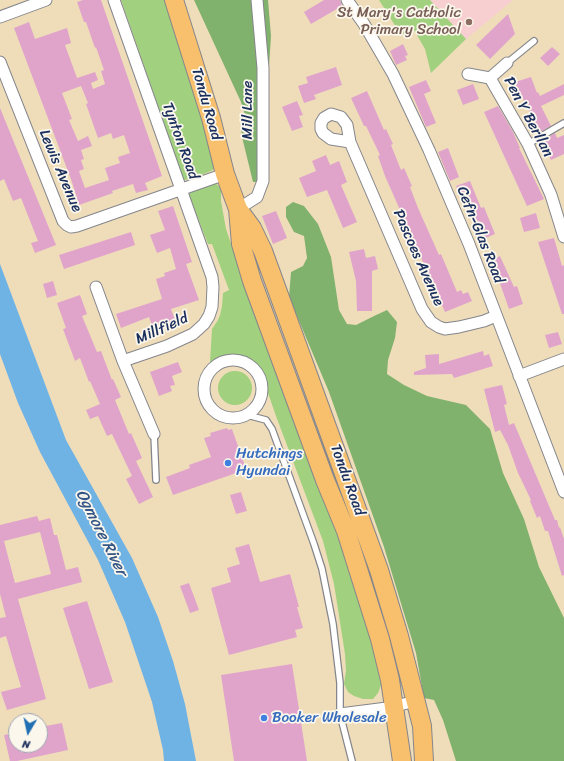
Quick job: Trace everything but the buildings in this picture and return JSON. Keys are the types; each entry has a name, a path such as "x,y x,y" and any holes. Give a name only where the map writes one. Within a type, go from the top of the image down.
{"main road":[{"name":"Tondu Road","path":"174,0 211,118 225,174 238,209 241,244 252,281 325,480 346,531 380,639 390,680 402,761"},
{"name":"Tondu Road","path":"238,209 252,228 264,251 379,570 422,726 424,761"}],"street":[{"path":"0,17 46,0"},
{"name":"Tynton Road","path":"114,0 212,277 213,294"},
{"name":"Mill Lane","path":"238,209 257,197 263,181 263,68 257,0"},
{"name":"Cefn-Glas Road","path":"347,0 364,24 393,74 429,150 469,244 564,492"},
{"name":"Lewis Avenue","path":"0,62 64,222 71,227 225,174"},
{"name":"Pen Y Berllan","path":"490,78 507,63"},
{"name":"Pen Y Berllan","path":"468,74 490,78 528,144 562,220 564,237"},
{"name":"Pascoes Avenue","path":"350,142 422,309 431,322 439,328 445,329 484,321 496,316"},
{"name":"Millfield","path":"96,287 123,361 154,434"},
{"name":"Millfield","path":"123,361 167,346 198,331 209,316 212,307 213,294"},
{"path":"519,376 564,359"},
{"path":"227,360 238,360 248,364 259,374 262,384 262,394 254,409 247,415 238,418 222,416 213,411 206,400 203,390 205,379 210,370 217,364 227,360"},
{"path":"340,714 394,706 416,701"}],"lane":[{"path":"507,63 534,41"},
{"path":"528,144 564,123"},
{"path":"247,415 266,420 272,429 314,544 325,584 333,624 340,683 340,714 352,761"},
{"path":"154,434 156,480"}],"shaded area":[{"name":"St Mary's Catholic Primary School","path":"430,0 513,0 466,39"}],"green space":[{"path":"121,0 164,0 204,120 215,168 211,171 191,179 185,180 183,178"},
{"path":"194,0 268,0 271,36 265,128 260,180 257,182 253,182 242,137 241,127 246,118 241,102"},
{"path":"379,0 430,0 466,39 431,73 425,49 414,30 401,35"},
{"path":"215,183 221,188 221,201 226,229 238,264 339,534 353,579 382,677 378,693 373,699 363,699 354,696 348,692 344,684 346,671 345,654 334,584 323,541 262,376 253,364 236,357 210,362 212,329 220,315 223,293 229,290 212,244 208,244 189,194 190,189"},
{"path":"293,202 304,206 318,224 331,257 339,310 347,324 356,325 387,310 397,322 395,338 388,360 387,374 404,385 427,396 466,405 490,429 503,473 524,519 539,567 564,618 564,761 456,761 443,720 434,700 424,698 416,653 384,547 329,392 289,297 291,272 303,266 307,258 304,236 294,232 286,217 286,207"},
{"path":"235,371 247,376 252,388 247,400 235,405 223,400 218,388 223,376"}],"water":[{"name":"Ogmore River","path":"0,264 66,440 132,558 158,617 173,661 185,704 196,761 164,761 163,750 152,702 125,622 98,560 40,452 18,403 0,354"}],"place":[{"name":"St Mary's Catholic Primary School","path":"469,22"},
{"name":"Hutchings Hyundai","path":"228,463"},
{"name":"Booker Wholesale","path":"264,718"}]}
